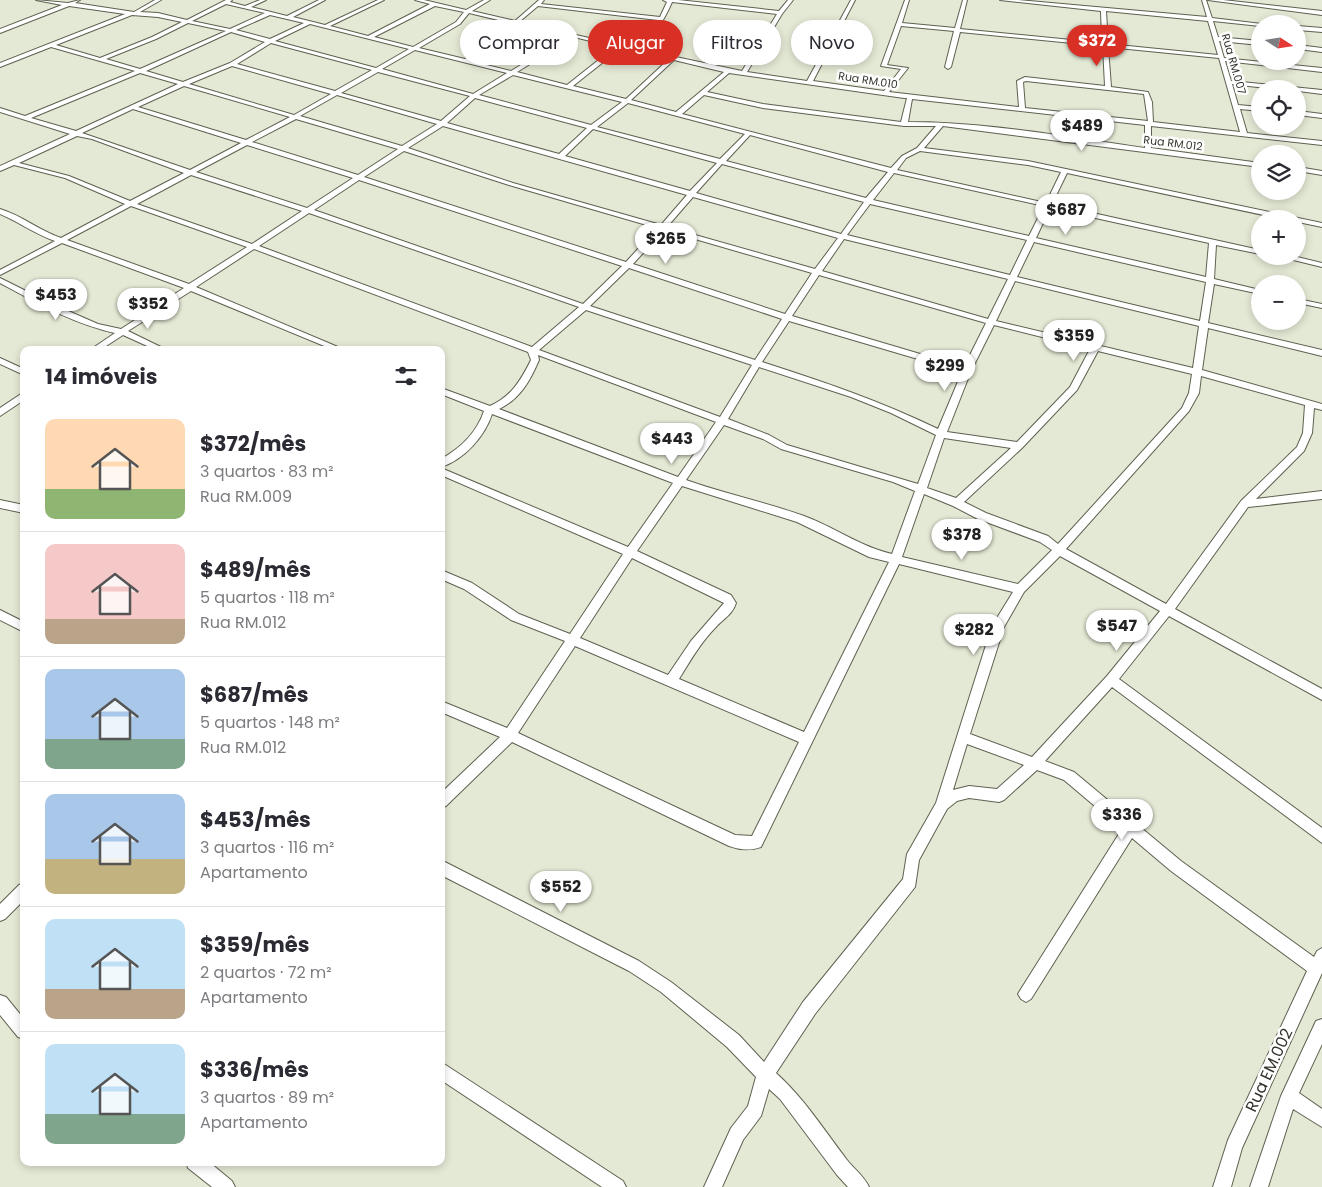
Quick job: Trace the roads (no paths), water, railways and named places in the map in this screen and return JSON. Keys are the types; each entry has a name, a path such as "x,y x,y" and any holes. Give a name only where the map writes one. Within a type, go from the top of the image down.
{"street":[{"path":"42,0 190,22 228,30 868,201 1251,290"},
{"path":"0,31 78,0"},
{"path":"0,64 133,13 159,0"},
{"path":"246,7 264,0"},
{"path":"289,16 323,0"},
{"path":"327,26 382,0"},
{"name":"Rua RM.010","path":"417,0 502,20"},
{"path":"0,274 294,117 415,49 458,23 468,12 488,0"},
{"path":"519,20 542,0"},
{"path":"665,0 780,13"},
{"path":"538,5 661,19 670,0"},
{"path":"744,73 780,13 791,0"},
{"path":"810,81 853,0"},
{"path":"886,92 905,68 884,66 907,0"},
{"path":"948,67 964,0"},
{"path":"1002,0 1066,3 1103,10 1251,23"},
{"name":"Rua RM.007","path":"1204,0 1244,134"},
{"path":"1210,0 1322,12"},
{"path":"99,60 190,22 228,1 460,60"},
{"path":"370,37 430,2"},
{"path":"1133,6 1134,13"},
{"path":"1103,10 1108,87"},
{"path":"26,118 270,13"},
{"path":"0,169 75,133 232,64 270,41 311,22"},
{"path":"899,24 1322,70"},
{"path":"1306,29 1322,30"},
{"path":"1311,29 1316,37"},
{"path":"1216,39 1251,42"},
{"path":"50,45 141,70 182,85 404,148 511,184 990,322 1197,372 1316,406 1309,431 1301,449 1245,504 1168,610 1112,680 1034,764 999,796 969,792 953,796 942,805"},
{"path":"1306,48 1322,50"},
{"name":"Rua RM.010","path":"683,60 728,71 910,96 1022,107 1148,124 1322,143"},
{"path":"232,64 444,122 844,237 1322,353"},
{"path":"482,65 678,114 892,172 1251,250"},
{"path":"100,346 360,178 444,122 475,96 527,65"},
{"path":"568,87 596,65"},
{"path":"561,156 592,127 627,101 666,65"},
{"path":"678,114 728,71"},
{"path":"1022,107 1020,81 1025,79 1108,87 1146,93 1151,121 1148,124 1148,150"},
{"path":"1228,82 1251,84"},
{"path":"1306,90 1322,92"},
{"name":"Rua RM.012","path":"702,93 763,106 904,124 942,124 1251,163"},
{"path":"904,124 910,96"},
{"path":"1236,106 1251,108"},
{"path":"135,108 360,178 789,318 967,371"},
{"path":"0,110 309,211 585,307 854,396 894,411 941,434 1019,446"},
{"path":"1306,115 1322,116"},
{"path":"445,798 510,735 630,552 722,421 817,272 844,237 868,201 892,172 904,158 919,149 942,124"},
{"path":"532,351 585,307 628,265 720,160 748,133"},
{"path":"919,149 1028,164 1251,210"},
{"path":"13,163 67,177 131,204 254,247 766,437 784,447 921,489 957,503 982,516 1044,539 1059,550 1322,695"},
{"path":"1306,170 1322,173"},
{"path":"445,708 510,735 734,841 748,844 756,842 760,838 896,559 941,434 967,371 1065,171"},
{"path":"0,211 11,214 40,233 64,240 189,287 332,346"},
{"path":"1306,222 1322,225"},
{"path":"713,1187 737,1134 755,1110 765,1075 808,1008 910,882 912,859 942,805 998,626 1020,589 1059,550 1186,409 1194,393 1210,281 1213,241"},
{"path":"1306,261 1322,265"},
{"path":"0,280 47,305 87,322 123,332 154,346"},
{"path":"1306,303 1322,306"},
{"path":"957,503 1019,446 1074,388 1095,348"},
{"path":"489,410 506,403 522,385 535,360 532,351"},
{"path":"0,361 20,370"},
{"path":"445,393 679,481 801,520 873,554 1020,589"},
{"path":"0,413 20,398"},
{"path":"445,462 455,457 485,426 489,410"},
{"path":"445,473 630,552 720,594 730,603 729,608 711,624 695,644 670,681"},
{"path":"1245,504 1322,495"},
{"path":"0,504 20,508"},
{"path":"445,576 468,586 515,617 574,640 807,739"},
{"path":"0,615 20,625"},
{"path":"1112,680 1322,836"},
{"path":"963,738 1069,776 1130,828 1223,901 1319,962"},
{"path":"1026,994 1130,828"},
{"path":"445,869 634,966 666,987 733,1041 765,1075 786,1093 843,1169 860,1187"},
{"path":"0,914 20,894"},
{"name":"Rua EM.002","path":"1222,1187 1234,1146 1319,962"},
{"path":"0,1003 20,1026"},
{"name":"Rua EM.002","path":"1259,1187 1289,1096 1322,1027"},
{"path":"445,1073 617,1187"},
{"path":"1289,1096 1322,1120"},
{"path":"199,1166 226,1187"}]}
